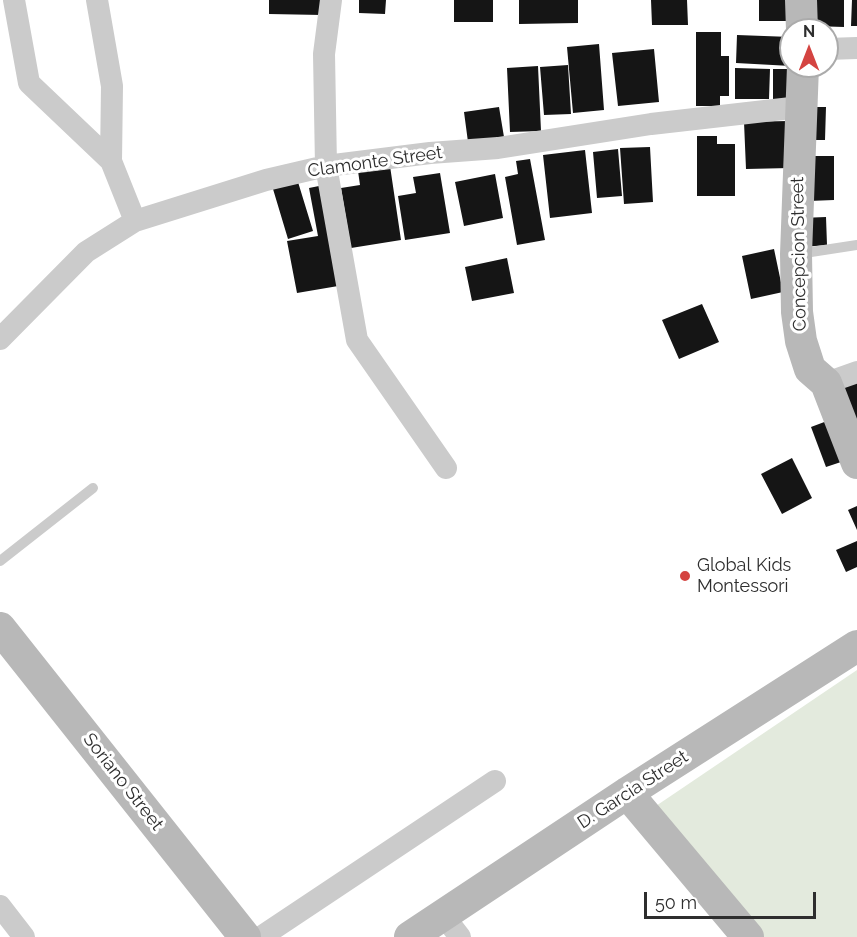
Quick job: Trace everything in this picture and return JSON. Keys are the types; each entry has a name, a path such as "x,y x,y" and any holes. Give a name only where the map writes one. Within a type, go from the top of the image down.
{"street":[{"path":"14,0 29,83 111,161"},
{"path":"97,0 112,86 111,161 135,222"},
{"path":"331,0 324,54 326,166 357,340 446,468"},
{"path":"801,0 802,18"},
{"path":"839,49 857,48"},
{"name":"Concepcion Street","path":"801,78 796,312 801,341 810,369 826,383 857,463"},
{"name":"Clamonte Street","path":"0,339 86,252 135,222 266,180 326,166 430,153 498,148 651,124 800,107"},
{"path":"826,383 857,372"},
{"name":"Soriano Street","path":"0,628 245,937"},
{"name":"D. Garcia Street","path":"410,937 452,926 627,793 857,646"},
{"path":"261,937 495,781"},
{"path":"627,793 748,937"},
{"path":"0,906 24,937"}],"lane":[{"path":"796,254 857,245"},
{"path":"0,561 93,488"}],"shaded area":[{"path":"857,670 857,937 764,937 647,812"}],"building":[{"path":"269,0 322,0 322,15 269,14"},
{"path":"359,0 386,0 385,14 359,13"},
{"path":"454,0 493,0 493,22 454,22"},
{"path":"519,0 578,0 578,23 519,24"},
{"path":"651,0 687,0 688,25 652,25"},
{"path":"759,0 789,0 789,18 779,18 779,21 759,21"},
{"path":"814,0 844,0 844,27 839,27 839,18 813,18"},
{"path":"852,0 857,0 857,26 851,26"},
{"path":"696,32 721,32 721,56 729,56 729,96 720,96 720,106 696,106"},
{"path":"737,35 779,37 779,65 736,63"},
{"path":"599,44 604,110 573,113 567,47"},
{"path":"654,49 659,102 618,106 612,53"},
{"path":"568,65 571,114 544,115 540,67"},
{"path":"538,66 541,131 510,132 507,68"},
{"path":"735,68 770,69 769,99 735,99"},
{"path":"773,69 779,69 779,78 792,78 792,99 773,99"},
{"path":"499,107 504,137 468,142 464,112"},
{"path":"806,107 826,107 825,140 806,140"},
{"path":"788,121 790,168 746,169 744,122"},
{"path":"697,136 717,136 717,144 735,144 735,196 697,196"},
{"path":"650,147 653,202 624,204 620,148"},
{"path":"618,149 622,196 597,198 593,152"},
{"path":"585,150 592,213 550,218 543,155"},
{"path":"808,156 834,156 834,200 809,201"},
{"path":"530,159 545,240 517,245 505,177 518,174 516,161"},
{"path":"390,166 401,240 351,248 341,188 360,185 358,171"},
{"path":"440,173 450,233 405,240 398,196 416,193 413,177"},
{"path":"495,174 503,218 464,226 455,182"},
{"path":"298,182 313,231 288,239 273,189"},
{"path":"324,185 344,285 297,293 287,241 318,236 309,188"},
{"path":"826,217 827,245 803,247 801,218"},
{"path":"774,249 783,292 751,299 742,256"},
{"path":"507,258 514,293 472,301 465,267"},
{"path":"702,304 719,342 679,359 662,320"},
{"path":"857,382 857,425 837,388"},
{"path":"835,418 850,459 826,467 811,427"},
{"path":"792,458 812,498 782,514 761,474"},
{"path":"857,506 857,530 848,510"},
{"path":"857,541 857,567 846,572 836,550"}],"place":[{"name":"Global Kids Montessori","path":"685,576"}]}
